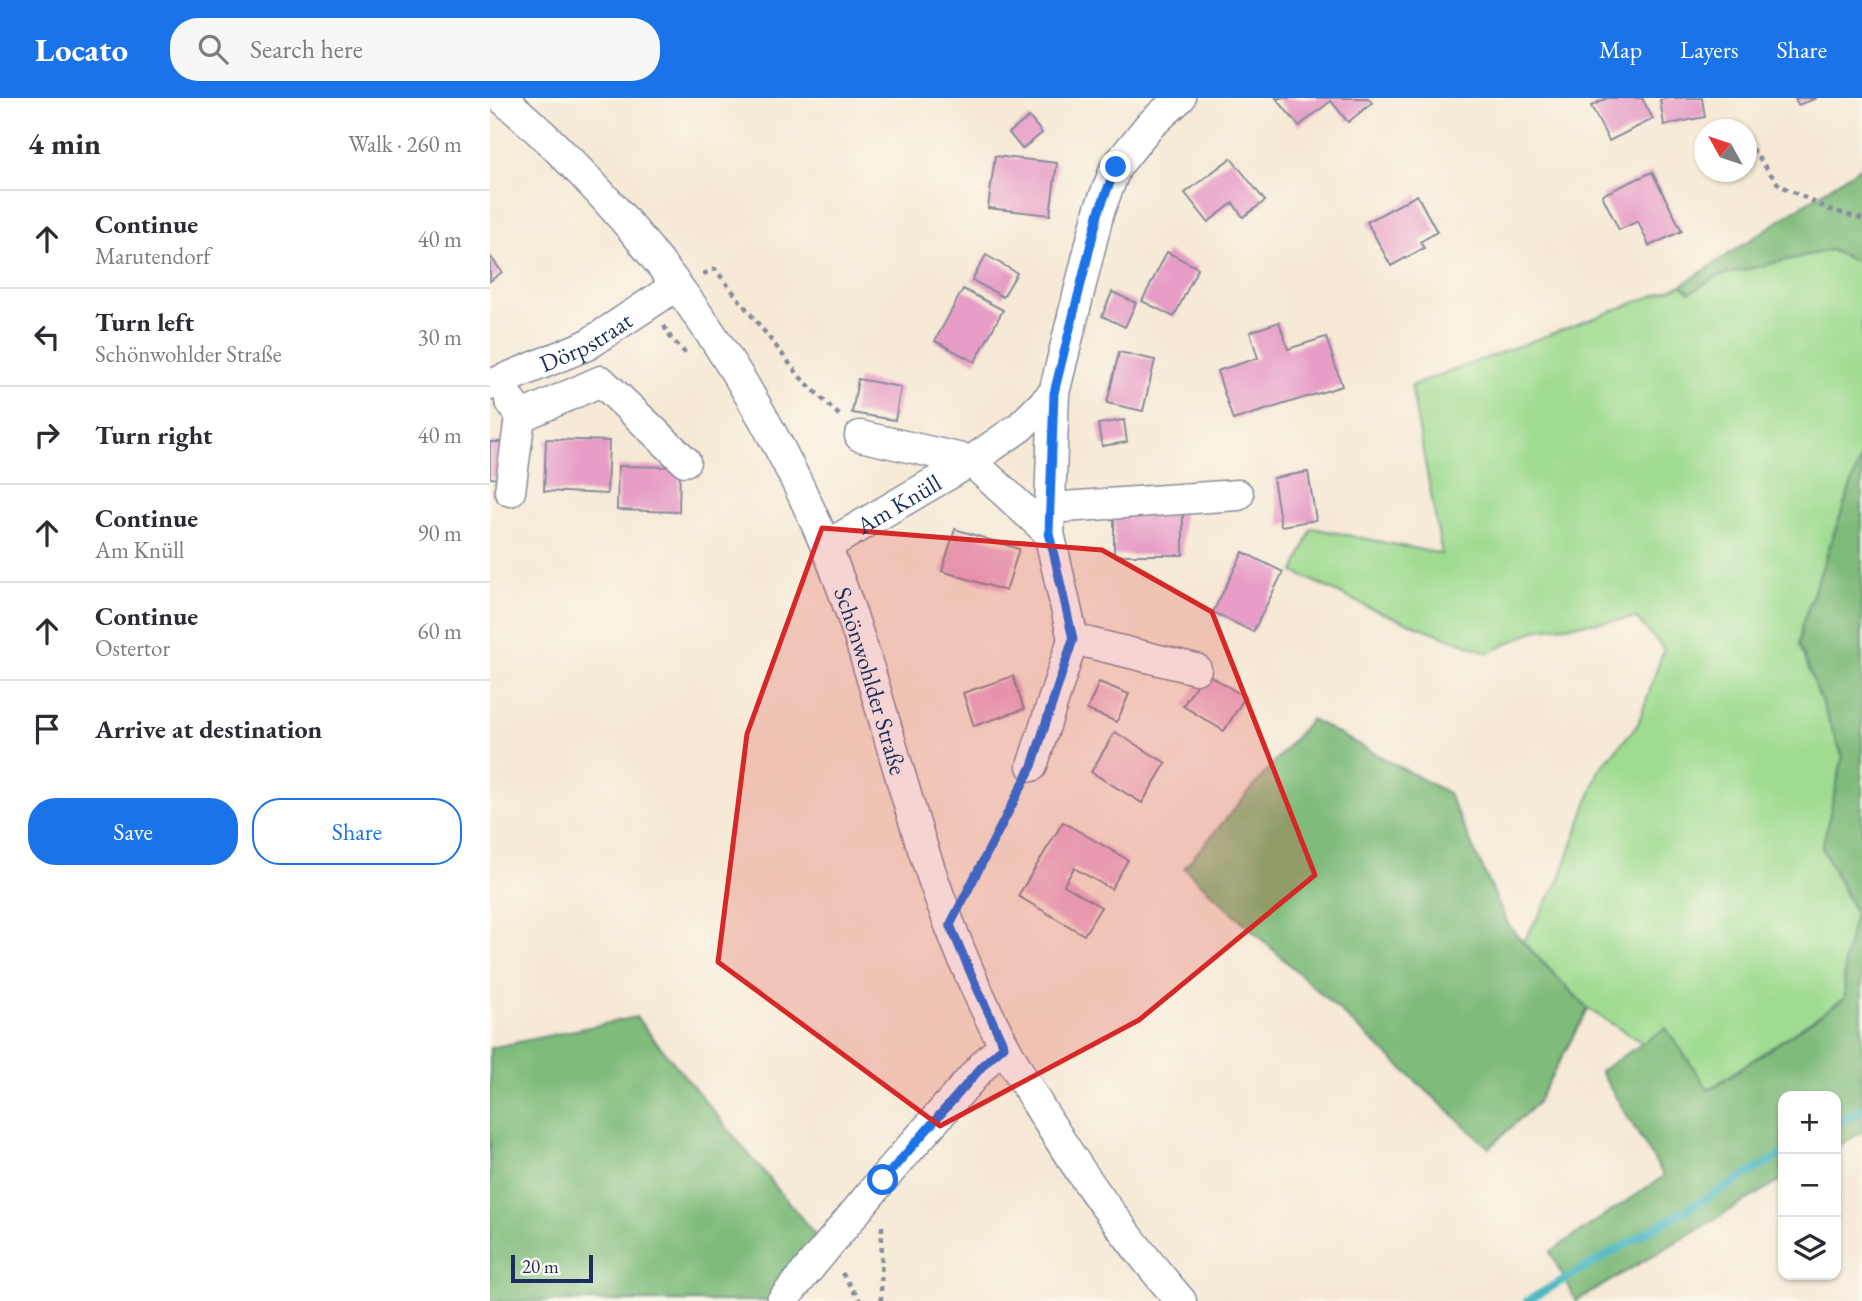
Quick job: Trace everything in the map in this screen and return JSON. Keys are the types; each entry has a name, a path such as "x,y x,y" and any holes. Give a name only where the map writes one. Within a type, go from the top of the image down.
{"street":[{"name":"Schönwohlder Straße","path":"502,98 593,184 647,245 717,342 782,451 826,546 854,624 924,851 950,925 978,990 995,1054 1100,1201 1181,1301"},
{"path":"1032,766 1073,639 1049,520 1054,393 1099,211 1116,167 1148,127 1180,98"},
{"name":"Dörpstraat","path":"494,383 587,345 676,286"},
{"path":"587,345 601,381 685,461"},
{"path":"520,417 601,381"},
{"path":"494,383 520,417 510,491"},
{"name":"Am Knüll","path":"826,546 971,461 1020,427 1054,393"},
{"path":"860,436 971,461 1049,520 1238,495"},
{"path":"1073,639 1196,668"},
{"path":"782,1301 883,1180 995,1054"}],"path":[{"path":"1757,156 1779,185 1828,209 1862,219"},
{"path":"676,286 715,269 801,378 860,436"},
{"path":"950,925 1032,766"},
{"path":"881,1301 883,1180"}],"highlighted area":[{"path":"822,528 1102,550 1212,612 1315,875 1139,1020 940,1126 718,962 747,734"}],"green space":[{"path":"1862,166 1862,264 1830,250 1718,276 1690,292 1682,285"},
{"path":"1830,250 1862,264 1862,454 1802,625 1799,644 1843,757 1822,848 1855,912 1844,964 1845,998 1708,1090 1666,1029 1643,1043 1588,1009 1523,942 1559,881 1599,770 1638,724 1664,649 1636,618 1538,629 1489,653 1372,609 1294,572 1312,528 1442,554 1411,386 1682,285 1690,292 1718,276"},
{"path":"1862,454 1862,1132 1841,1144 1841,1091 1778,1091 1778,1182 1576,1301 1550,1252 1664,1176 1600,1071 1666,1028 1709,1090 1845,998 1844,964 1855,912 1822,848 1843,757 1799,644 1802,625"},
{"path":"1311,719 1448,793 1509,926 1588,1009 1537,1103 1489,1148 1184,868"},
{"path":"636,1017 826,1248 782,1301 490,1301 490,1048"}],"building":[{"path":"1276,98 1368,98 1372,103 1348,122 1331,101 1299,126"},
{"path":"1607,98 1642,98 1653,119 1609,141 1591,106"},
{"path":"1702,98 1705,117 1664,125 1660,100"},
{"path":"1795,98 1817,98 1798,105"},
{"path":"1029,117 1042,133 1022,149 1009,133"},
{"path":"995,156 1057,163 1050,215 988,208"},
{"path":"1231,158 1265,201 1243,217 1233,203 1208,222 1185,193"},
{"path":"1652,172 1682,231 1649,246 1638,221 1619,230 1602,195"},
{"path":"1417,195 1437,232 1420,242 1424,248 1391,266 1367,222"},
{"path":"1167,252 1198,268 1174,317 1142,301"},
{"path":"986,255 1017,273 1003,297 972,280"},
{"path":"490,256 502,272 490,281"},
{"path":"963,289 1003,310 975,362 935,341"},
{"path":"1112,292 1136,303 1125,327 1102,316"},
{"path":"1279,322 1288,349 1326,337 1342,386 1233,420 1217,371 1258,358 1250,332"},
{"path":"1119,352 1155,360 1143,411 1107,403"},
{"path":"858,379 901,387 895,420 852,413"},
{"path":"1124,420 1127,442 1102,446 1098,424"},
{"path":"546,439 609,441 607,494 544,491"},
{"path":"490,442 503,442 503,479 490,478"},
{"path":"618,466 680,467 679,512 617,510"},
{"path":"1308,472 1316,520 1281,526 1273,478"},
{"path":"1114,511 1183,511 1183,555 1114,555"},
{"path":"955,529 1019,549 1006,591 942,571"},
{"path":"1243,552 1283,572 1253,632 1213,612"},
{"path":"1204,672 1245,697 1224,731 1183,706"},
{"path":"1013,676 1024,709 974,726 963,693"},
{"path":"1099,682 1129,694 1117,722 1087,710"},
{"path":"1115,732 1166,763 1142,803 1091,772"},
{"path":"1063,822 1128,860 1111,889 1074,868 1064,885 1101,907 1084,935 1018,896"}],"waterway":[{"path":"1841,1121 1862,1109"},
{"path":"1527,1301 1778,1157"}],"route":[{"path":"883,1180 986,1062 1004,1046 950,925 1032,766 1073,639 1049,533 1054,393 1099,211 1116,167"}]}
